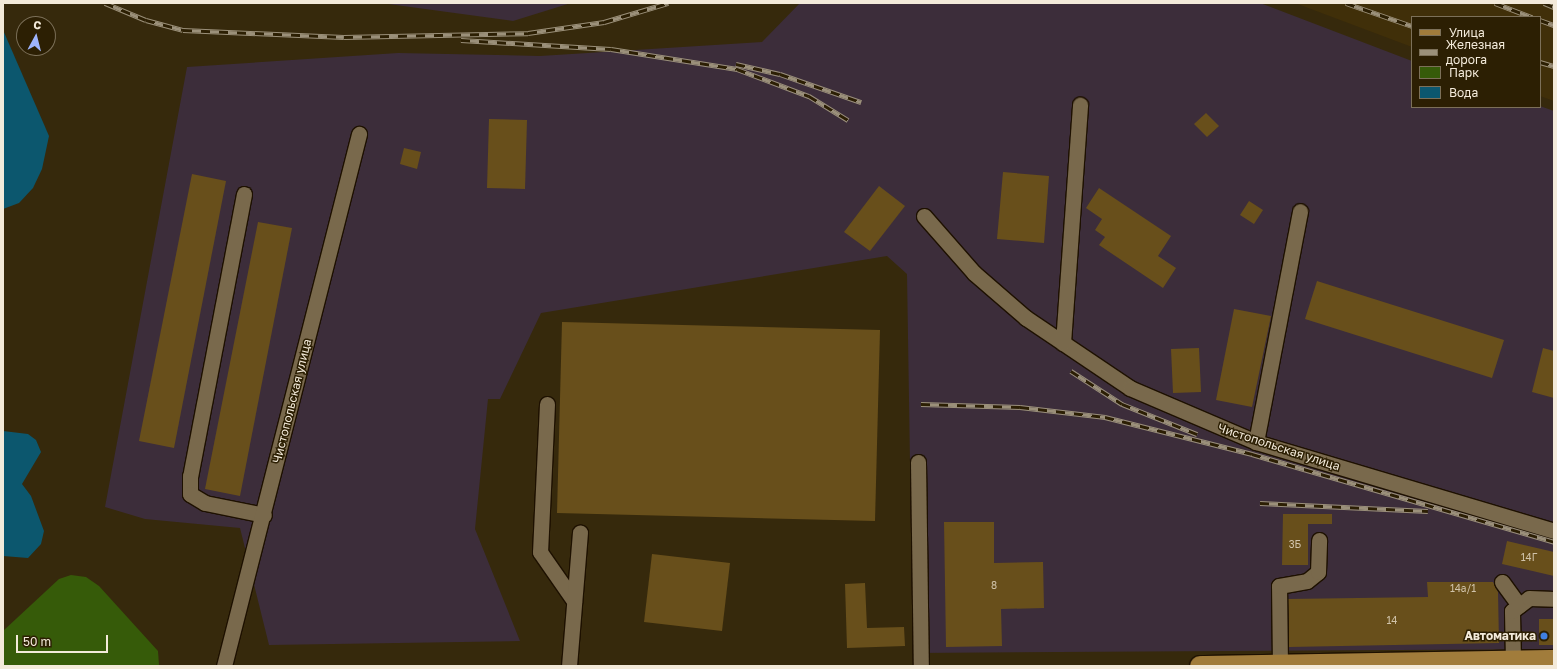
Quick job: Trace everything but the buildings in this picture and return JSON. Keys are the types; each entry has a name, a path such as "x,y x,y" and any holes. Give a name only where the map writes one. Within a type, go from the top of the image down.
{"main road":[{"path":"1200,666 1554,660"}],"street":[{"path":"1063,343 1080,105"},
{"name":"Чистопольская улица","path":"224,666 264,516 359,134"},
{"path":"244,194 190,476 190,494 205,503 264,516"},
{"path":"1256,442 1300,211"},
{"name":"Чистопольская улица","path":"924,216 974,273 1026,318 1130,388 1256,442 1554,531"},
{"path":"547,404 540,552 574,601"},
{"path":"918,462 921,666"},
{"path":"569,666 580,532"},
{"path":"1280,665 1279,586 1307,581 1318,572 1318,540"},
{"path":"1502,582 1519,606"},
{"path":"1513,660 1512,611 1529,598 1554,599"}],"shaded area":[{"path":"381,3 571,3 513,21"},
{"path":"800,3 1260,3 1411,61 1411,108 1541,108 1541,106 1554,111 1554,649 913,653 907,274 887,256 541,313 500,399 488,399 475,529 520,641 269,645 240,528 145,519 105,507 187,67 398,53 540,56 762,42"},
{"path":"1295,3 1554,3 1554,101 1541,96 1541,16 1411,16 1411,47"}],"green space":[{"path":"71,575 86,577 99,586 158,651 159,665 3,666 3,631 59,579"}],"water":[{"path":"3,30 49,136 42,169 33,188 19,203 3,209"},
{"path":"3,431 28,434 36,440 41,452 22,484 31,496 44,531 41,544 28,558 3,556"}],"railway":[{"path":"105,3 146,20 183,30 344,37 528,33 604,22 668,3"},
{"path":"1346,3 1411,26"},
{"path":"1495,3 1529,16"},
{"path":"1544,3 1554,7"},
{"path":"1541,20 1554,25"},
{"path":"461,40 611,49 737,69 809,96 848,120"},
{"path":"1541,62 1554,66"},
{"path":"736,64 780,74 861,102"},
{"path":"1071,371 1122,404 1197,434"},
{"path":"921,404 1020,407 1105,417 1252,454 1554,542"},
{"path":"1260,503 1428,511"}],"place":[{"name":"Автоматика","path":"1544,636"}]}
